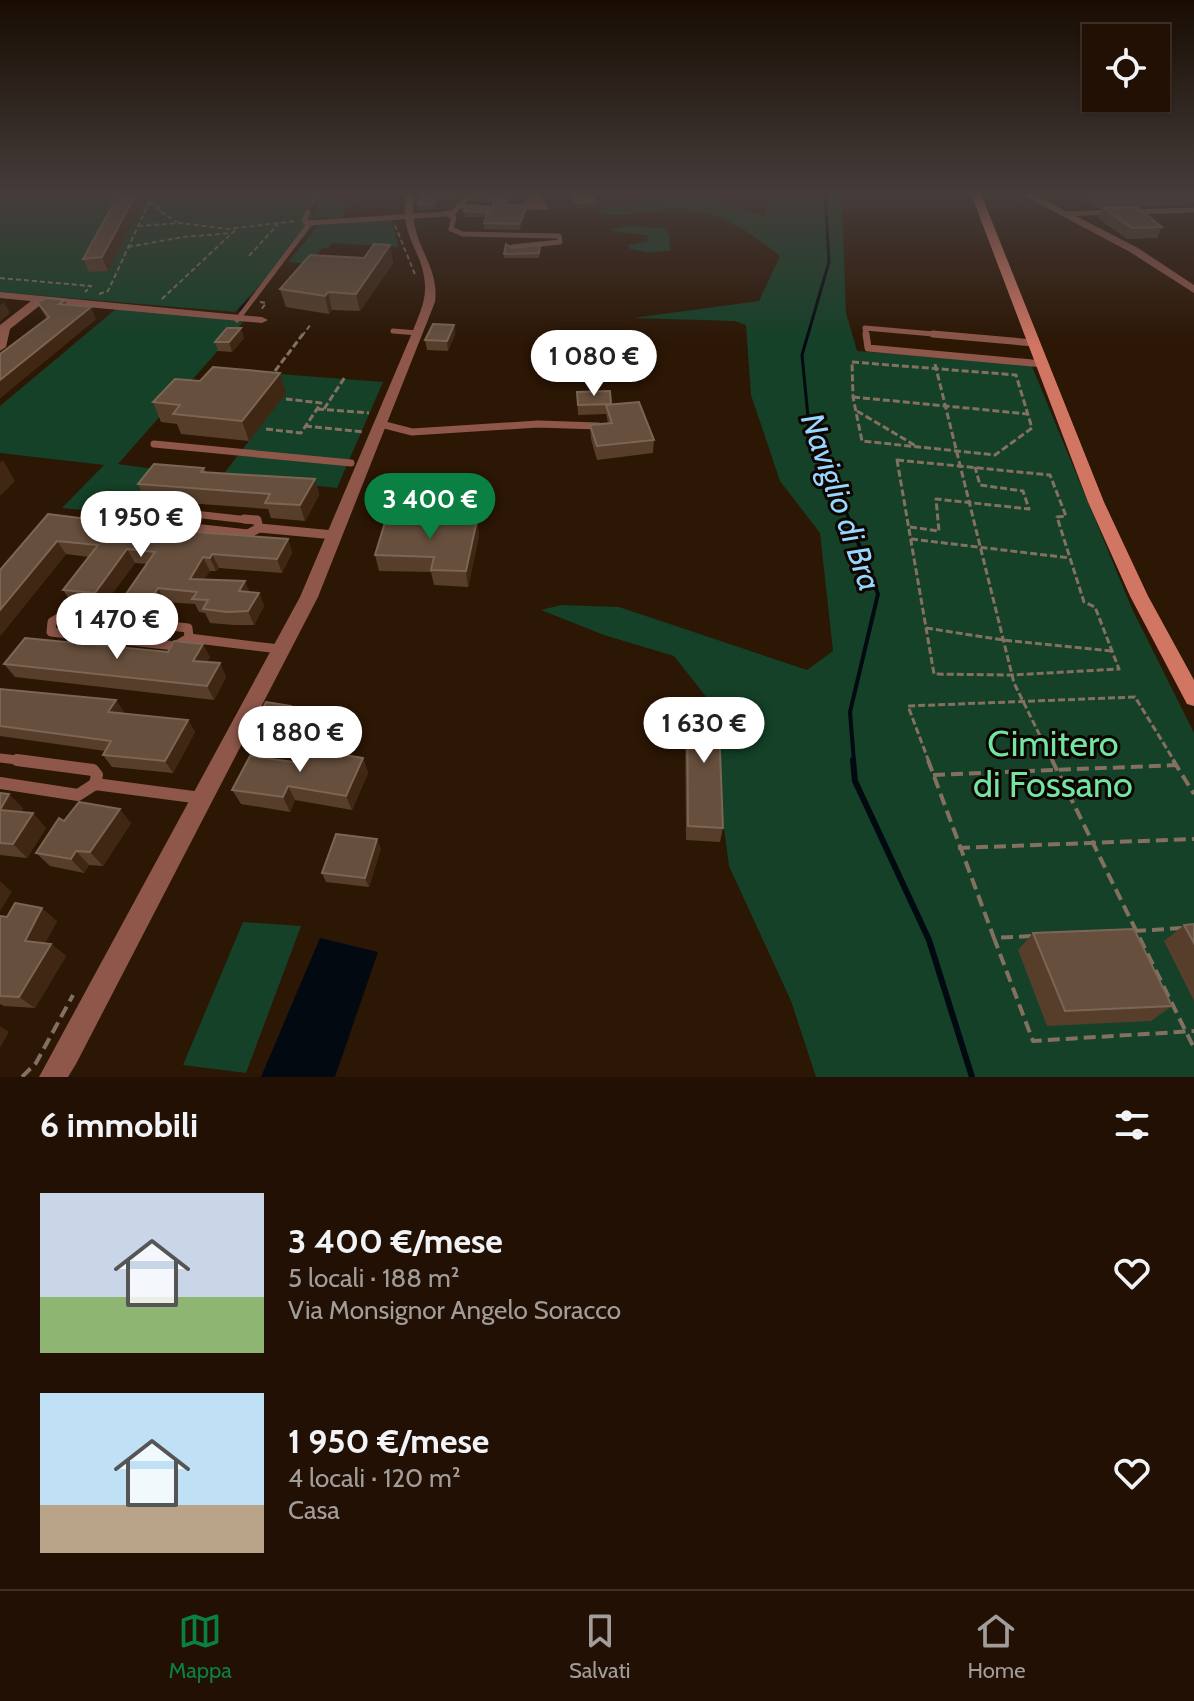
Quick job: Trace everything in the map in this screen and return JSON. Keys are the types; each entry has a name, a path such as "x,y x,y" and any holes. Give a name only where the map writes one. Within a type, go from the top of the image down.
{"main road":[{"path":"996,244 1096,502 1139,596 1194,698"}],"street":[{"path":"52,1077 67,1055 309,597 372,423 418,333 430,296 423,260 414,244"},
{"path":"1119,244 1170,272 1194,290"},
{"path":"0,295 92,301 262,320"},
{"path":"0,347 4,328 42,298"}],"lane":[{"path":"239,318 290,244"},
{"path":"512,247 541,244"},
{"path":"1034,343 865,328 868,348 1043,364"},
{"path":"393,331 418,333"},
{"path":"372,423 412,432 538,424 599,426"},
{"path":"154,444 351,463"},
{"path":"259,528 257,520 149,509 137,520 248,534 259,528 334,535"},
{"path":"189,638 188,628 66,614 52,622 49,628 51,632 175,646 189,638 280,649"},
{"path":"0,758 93,770 97,775 95,784"},
{"path":"0,783 78,795 95,784 201,798"}],"path":[{"path":"0,278 91,286 85,291 92,301 108,291 129,244"},
{"path":"128,247 143,244"},
{"path":"157,303 220,244"},
{"path":"249,256 259,244"},
{"path":"273,372 311,324"},
{"path":"852,362 936,366 1016,375 1032,428 995,455 862,441 853,397 852,362"},
{"path":"936,366 1011,675 1194,1048"},
{"path":"324,409 345,377"},
{"path":"853,397 1028,414"},
{"path":"266,429 301,433 321,403 286,399"},
{"path":"317,409 372,423"},
{"path":"857,411 919,448"},
{"path":"305,426 372,423"},
{"path":"897,460 959,465 1050,475 1066,516 1057,517 1084,602 1095,607 1119,669 1011,675 934,674 897,460"},
{"path":"909,527 939,531 936,499 1029,509 1023,491 980,485 975,467"},
{"path":"911,539 1070,559"},
{"path":"926,628 1003,640 1112,651"},
{"path":"1194,794 1135,697 908,706 958,848 1033,1041 1194,1031"},
{"path":"932,775 1177,765"},
{"path":"958,848 1194,839"},
{"path":"1120,932 1194,928"},
{"path":"994,938 1041,936"}],"green space":[{"path":"0,244 297,244 235,312 0,292"},
{"path":"303,244 331,244 322,248 310,264 288,262"},
{"path":"353,244 397,244 398,247"},
{"path":"670,244 670,251 647,252 630,249 628,245"},
{"name":"Cimitero di Fossano","path":"764,244 843,244 846,313 857,351 1031,364 1133,611 1194,733 1194,1077 816,1077 791,1001 729,866 707,698 674,656 604,635 541,610 561,605 619,607 807,670 833,651 820,533 780,481 751,395 746,325 735,321 633,318 759,301 780,256"},
{"path":"117,308 245,320 118,464 162,470 125,514 62,508 104,465 0,453 0,406"},
{"path":"229,370 383,382 337,488 222,476 286,393"},
{"path":"243,922 301,926 246,1073 183,1065"}],"shaded area":[{"path":"320,938 378,952 335,1077 261,1077"}],"building":[{"path":"91,244 109,244 102,257 83,259"},
{"path":"374,244 390,245 356,294 328,292 325,296 280,289 310,255 364,258"},
{"path":"506,244 512,248 540,245 539,253 504,254"},
{"path":"47,298 65,300 59,304 91,307 0,380 0,354 49,317 37,302"},
{"path":"433,324 454,325 447,341 425,340"},
{"path":"227,328 241,328 229,342 215,342"},
{"path":"213,367 280,373 242,421 173,414 180,405 153,402 175,379 200,381"},
{"path":"610,391 611,404 578,405 577,392"},
{"path":"639,402 654,440 597,446 590,425 612,423 606,405"},
{"path":"154,464 204,468 201,472 315,479 300,505 265,503 270,494 138,484"},
{"path":"48,514 183,531 288,539 277,559 212,554 210,558 203,557 190,579 245,581 239,591 259,593 248,611 203,609 208,600 192,599 197,592 158,588 151,599 124,597 155,552 127,549 95,593 63,590 98,545 57,541 0,610 0,570"},
{"path":"386,519 477,520 466,571 431,570 434,557 375,555"},
{"path":"25,638 168,652 174,641 203,644 193,661 220,663 207,686 4,664"},
{"path":"0,689 116,700 108,712 188,720 165,761 103,755 111,741 0,726"},
{"path":"687,699 718,701 723,828 688,826"},
{"path":"266,702 291,706 270,749 244,746"},
{"path":"308,749 363,758 346,796 288,786 283,797 232,790 250,756 301,763"},
{"path":"0,793 9,794 0,810"},
{"path":"79,802 120,809 90,852 76,851 71,859 36,853 59,818 64,821"},
{"path":"0,810 33,813 13,844 0,843"},
{"path":"336,834 377,839 365,878 322,873"},
{"path":"15,903 42,908 25,941 51,944 19,997 0,996 0,916 7,917"},
{"path":"1194,924 1194,943 1184,925"},
{"path":"1134,929 1172,1006 1065,1011 1033,933"}],"waterway":[{"name":"Naviglio di Bra","path":"828,244 829,262 802,355 809,427 850,521"},
{"path":"240,310 249,300"},
{"name":"Naviglio di Bra","path":"849,519 878,594 850,712 854,762"},
{"name":"Naviglio di Bra","path":"853,760 855,781 929,940 972,1077"}]}
